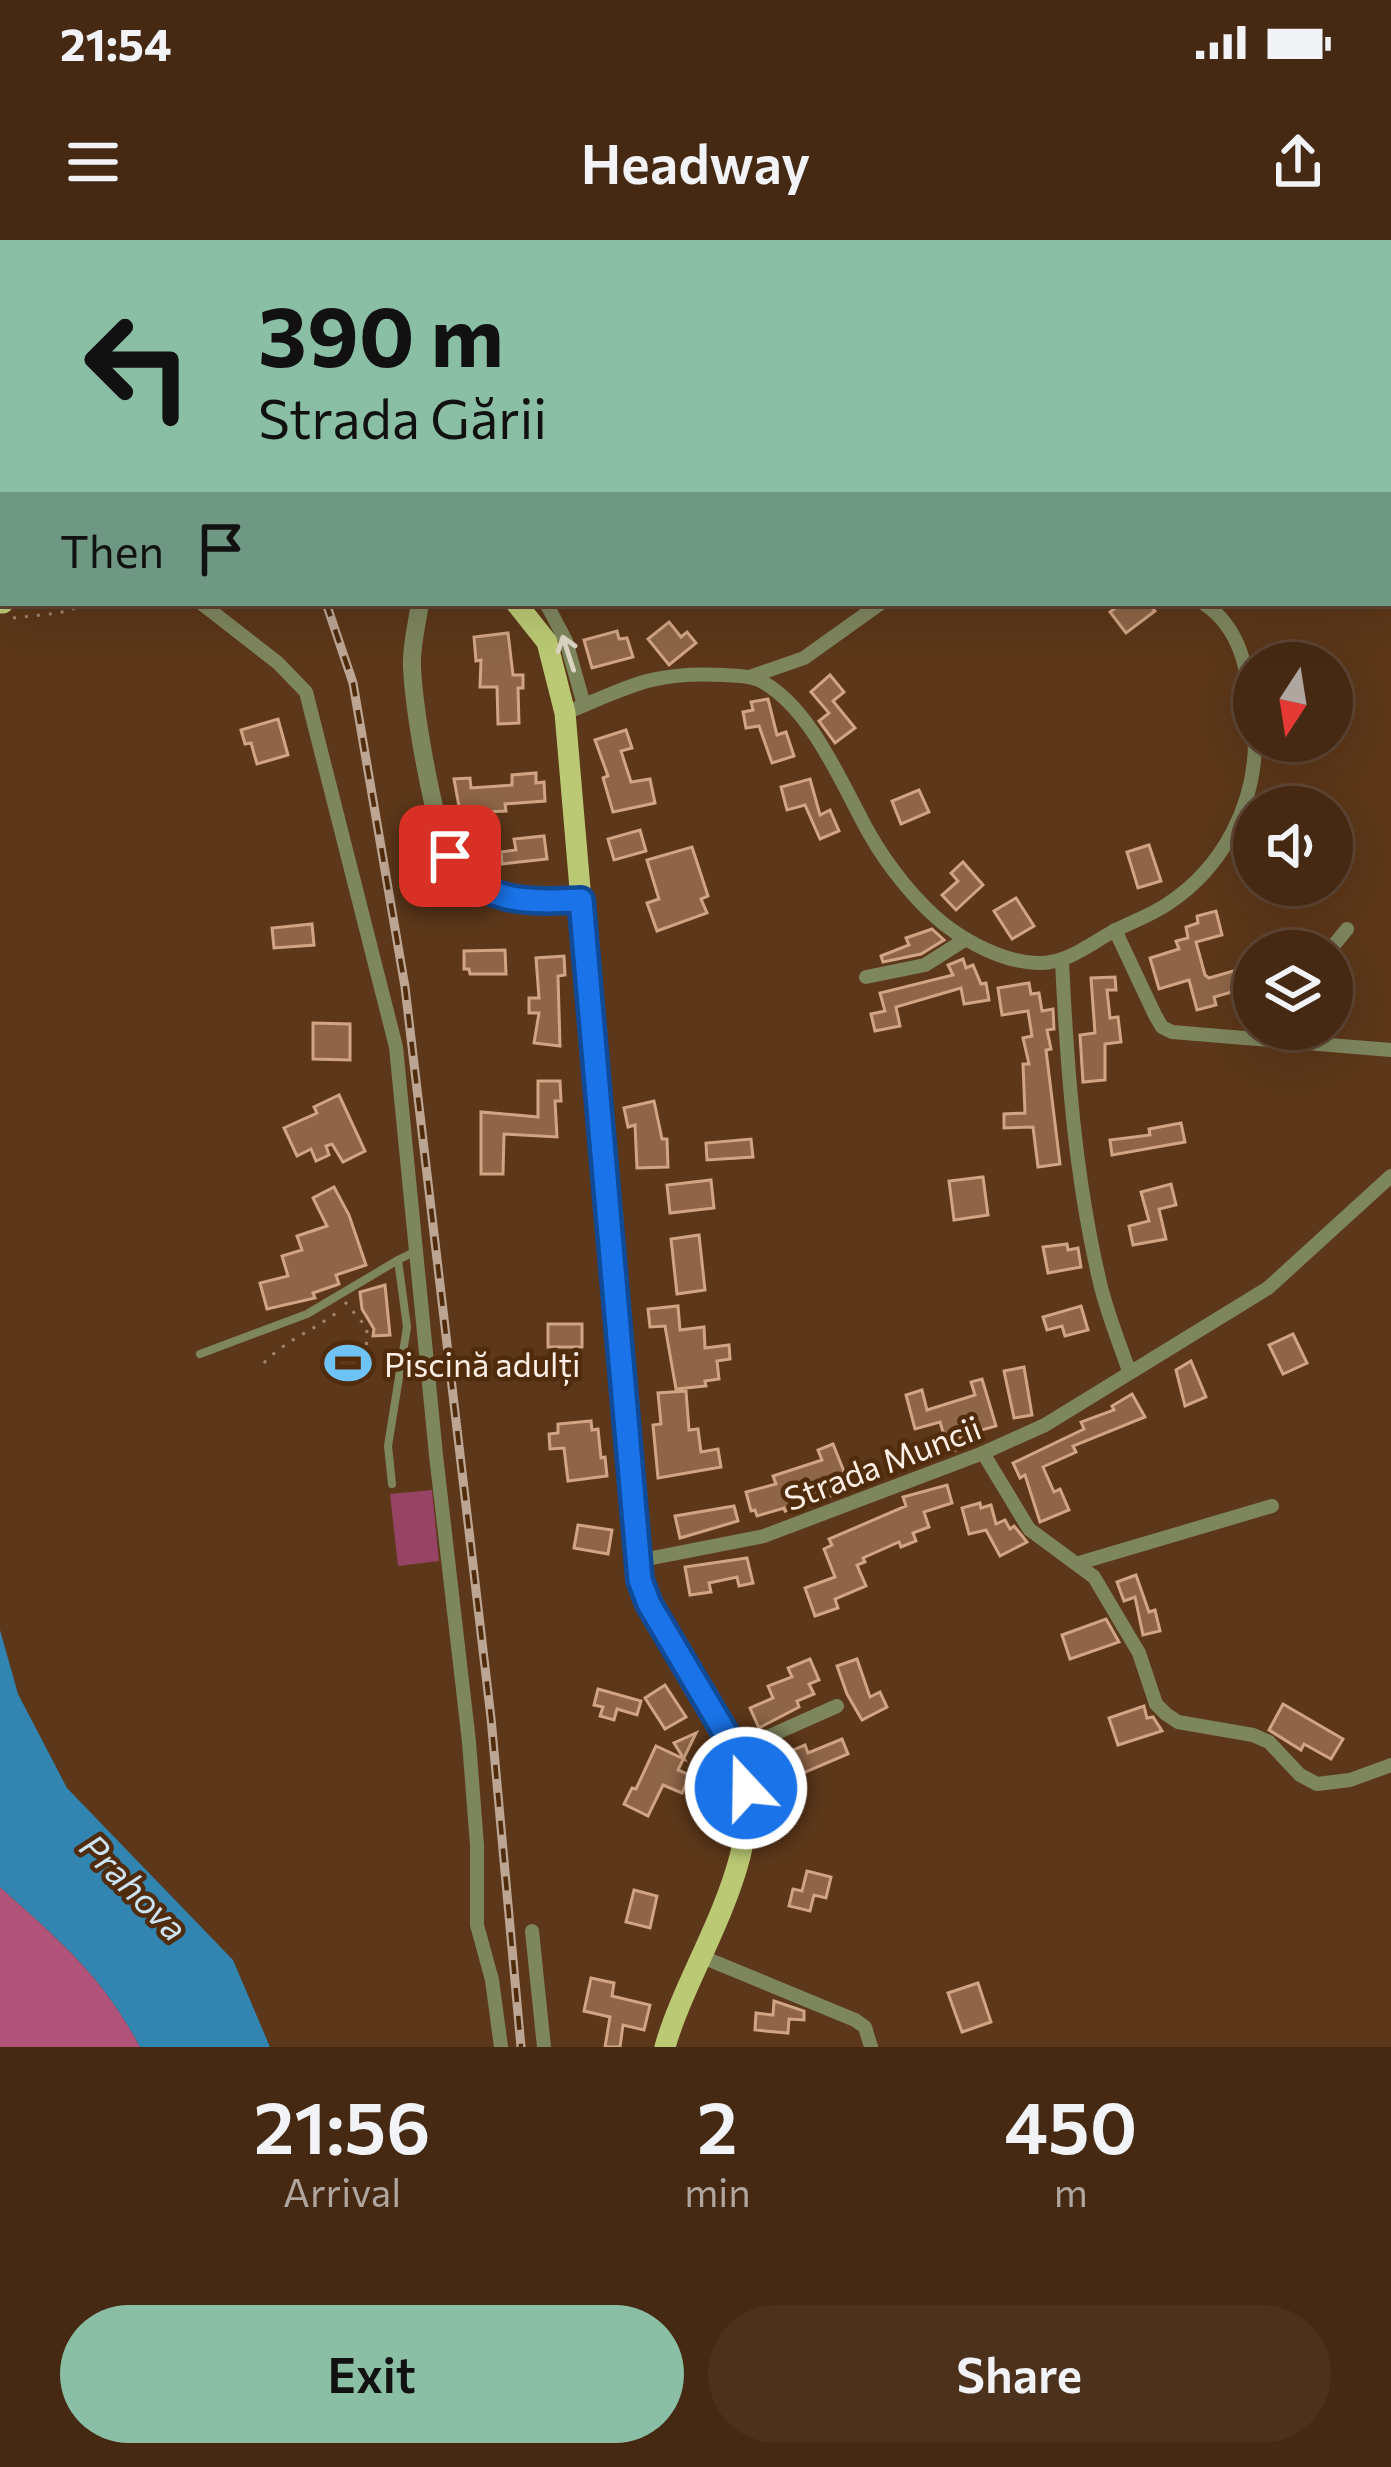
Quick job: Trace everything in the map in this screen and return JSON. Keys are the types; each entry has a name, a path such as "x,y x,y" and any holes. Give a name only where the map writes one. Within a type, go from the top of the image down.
{"main road":[{"path":"518,606 547,642 575,709 581,900 637,1561 649,1604 736,1751 746,1788 743,1846 665,2047"}],"street":[{"path":"205,606 298,682 311,708 396,1047 470,1742 478,1845 477,1925 492,1980 501,2047"},
{"path":"420,606 413,679 438,824 450,856 470,882 490,894 581,900"},
{"path":"548,606 566,641 575,709 671,674 752,676 804,658 876,606"},
{"path":"1208,606 1220,614 1238,642"},
{"path":"752,676 788,701 843,780 871,837 941,922 1006,957 1035,963 1062,961 1145,918 1201,878 1238,823 1250,796 1254,762"},
{"path":"1115,930 1162,1027 1172,1033 1233,1034"},
{"path":"866,976 925,965 966,939"},
{"path":"1062,961 1069,1101 1086,1207 1101,1286 1129,1371"},
{"path":"1353,1046 1391,1050"},
{"name":"Strada Muncii","path":"637,1561 764,1536 983,1453 1079,1407 1129,1371 1268,1288 1391,1176"},
{"path":"983,1453 1029,1529 1094,1577 1128,1632 1156,1704 1178,1722 1269,1742 1300,1775 1317,1784 1350,1780 1391,1765"},
{"path":"1079,1563 1272,1506"},
{"path":"736,1751 837,1706"},
{"path":"532,1931 544,2047"},
{"path":"700,1956 854,2020 865,2027 871,2047"}],"lane":[{"path":"200,1354 344,1300 418,1250"},
{"path":"392,1484 388,1446 407,1327 398,1260"}],"path":[{"path":"0,621 82,606"},
{"path":"264,1363 284,1342 315,1330 344,1300 367,1328 365,1388"}],"shaded area":[{"path":"432,1490 439,1561 398,1566 390,1494"},
{"path":"0,1887 95,1979 140,2047 0,2047"}],"water":[{"name":"Prahova","path":"0,1630 18,1694 67,1788 233,1960 270,2047 140,2047 95,1979 0,1887"}],"building":[{"path":"1118,606 1151,606 1155,611 1126,633 1110,612"},
{"path":"669,622 681,637 687,632 696,643 669,665 648,639"},
{"path":"617,631 619,639 627,638 633,657 592,668 584,640"},
{"path":"508,633 513,675 523,675 523,688 518,688 519,723 498,724 497,687 480,687 481,660 476,661 474,637"},
{"path":"830,675 844,692 833,701 855,728 835,743 819,721 829,713 811,692"},
{"path":"768,699 777,735 786,732 794,756 772,763 759,726 746,728 743,712 753,710 751,702"},
{"path":"278,719 288,755 257,764 241,730"},
{"path":"626,730 632,748 621,751 631,782 650,779 655,803 613,812 603,778 608,776 595,740"},
{"path":"536,773 536,783 544,782 545,801 505,804 506,811 484,812 485,821 462,823 454,779 470,778 471,788 512,785 512,775"},
{"path":"810,779 820,815 830,810 839,831 820,839 805,805 787,810 781,787"},
{"path":"919,790 929,812 901,824 892,801"},
{"path":"640,830 646,851 614,860 608,839"},
{"path":"544,836 547,859 502,864 501,852 516,850 514,839"},
{"path":"1149,845 1161,881 1138,888 1127,852"},
{"path":"692,847 708,896 701,899 707,913 657,931 647,903 659,899 647,860"},
{"path":"963,862 983,885 956,910 942,895 958,881 951,873"},
{"path":"1016,898 1034,926 1012,939 994,911"},
{"path":"1216,911 1222,935 1196,942 1205,975 1233,971 1233,992 1214,997 1216,1005 1197,1010 1189,980 1159,989 1150,958 1179,949 1176,941 1188,938 1186,927 1198,923 1197,916"},
{"path":"312,924 314,945 274,948 272,928"},
{"path":"932,929 944,940 921,954 883,962 881,956 909,945 906,938"},
{"path":"505,950 506,974 470,974 464,969 464,951"},
{"path":"564,956 565,975 558,976 560,1046 534,1043 539,1013 529,1013 529,998 539,998 536,958"},
{"path":"963,959 966,968 973,965 981,984 986,983 989,1000 964,1004 961,988 896,1007 900,1026 875,1031 871,1014 885,1011 880,993 953,975 948,965"},
{"path":"1115,977 1116,990 1107,990 1110,1018 1118,1017 1121,1042 1105,1044 1105,1080 1083,1082 1080,1035 1095,1033 1091,978"},
{"path":"1029,983 1031,994 1039,993 1042,1011 1053,1009 1054,1029 1047,1030 1051,1049 1046,1050 1060,1164 1038,1167 1033,1127 1004,1128 1004,1114 1025,1113 1023,1064 1029,1064 1023,1038 1032,1036 1028,1011 1002,1015 998,988"},
{"path":"313,1023 350,1024 350,1060 313,1059"},
{"path":"538,1081 560,1081 561,1101 555,1101 557,1137 504,1134 503,1174 481,1174 481,1112 538,1117"},
{"path":"339,1095 365,1151 343,1162 332,1144 326,1146 329,1155 316,1161 311,1149 297,1156 284,1128 317,1113 314,1107"},
{"path":"654,1101 662,1139 667,1139 668,1167 637,1168 635,1125 628,1127 624,1108"},
{"path":"1181,1123 1185,1142 1112,1155 1110,1140 1150,1135 1149,1129"},
{"path":"751,1139 753,1157 707,1160 706,1143"},
{"path":"983,1177 988,1215 954,1220 949,1181"},
{"path":"711,1180 714,1208 670,1213 667,1185"},
{"path":"1171,1184 1176,1205 1159,1209 1166,1239 1133,1245 1129,1226 1149,1221 1141,1192"},
{"path":"334,1187 366,1265 336,1275 339,1284 313,1293 315,1298 267,1309 260,1283 288,1276 282,1256 302,1250 297,1236 327,1226 313,1198"},
{"path":"699,1235 705,1290 677,1294 671,1239"},
{"path":"1067,1244 1068,1250 1078,1248 1081,1267 1048,1273 1043,1247"},
{"path":"385,1285 390,1335 373,1336 360,1292"},
{"path":"678,1306 680,1330 704,1327 705,1348 729,1345 730,1359 717,1361 719,1379 705,1381 706,1386 676,1389 665,1326 650,1327 648,1309"},
{"path":"1081,1306 1088,1330 1065,1336 1062,1326 1047,1330 1043,1317"},
{"path":"548,1324 582,1324 582,1347 548,1347"},
{"path":"1293,1334 1307,1363 1283,1374 1269,1345"},
{"path":"1191,1361 1206,1397 1185,1406 1176,1370"},
{"path":"1024,1367 1032,1415 1014,1418 1004,1371"},
{"path":"982,1379 996,1426 960,1436 963,1448 949,1452 940,1422 915,1429 906,1395 922,1390 927,1410 975,1395 971,1382"},
{"path":"686,1391 689,1430 698,1429 701,1452 718,1449 721,1467 658,1478 653,1425 661,1424 658,1393"},
{"path":"1132,1394 1145,1417 1073,1446 1076,1452 1043,1467 1069,1510 1040,1522 1025,1475 1020,1478 1013,1463 1084,1429 1081,1422 1114,1410 1112,1406"},
{"path":"591,1421 592,1430 598,1429 607,1476 568,1481 564,1448 550,1449 549,1434 558,1433 558,1424"},
{"path":"833,1444 851,1489 785,1511 757,1516 751,1511 746,1492 776,1484 773,1476 822,1460 818,1450"},
{"path":"947,1485 952,1503 924,1512 929,1527 913,1533 916,1541 901,1547 899,1542 863,1558 865,1562 857,1565 866,1586 835,1599 838,1608 815,1616 805,1588 835,1577 824,1549 832,1545 829,1539 906,1506 903,1497"},
{"path":"980,1503 981,1508 991,1505 996,1524 1005,1520 1027,1542 1000,1556 986,1530 969,1534 962,1508"},
{"path":"734,1506 738,1521 680,1538 675,1516"},
{"path":"578,1525 612,1530 608,1554 574,1548"},
{"path":"747,1558 753,1583 739,1586 737,1577 709,1583 711,1592 690,1595 685,1567"},
{"path":"1136,1575 1149,1612 1155,1610 1160,1631 1143,1635 1135,1597 1124,1601 1117,1582"},
{"path":"1106,1619 1119,1642 1070,1659 1062,1635"},
{"path":"810,1659 819,1680 809,1684 814,1694 759,1728 750,1708 773,1698 768,1686 792,1677 788,1668"},
{"path":"857,1659 870,1697 880,1692 887,1707 862,1720 837,1666"},
{"path":"665,1685 686,1717 665,1729 645,1698"},
{"path":"598,1689 641,1701 637,1715 617,1709 614,1720 600,1716 603,1707 594,1705"},
{"path":"1283,1704 1343,1739 1331,1759 1304,1744 1301,1750 1269,1730"},
{"path":"1144,1706 1147,1718 1153,1717 1162,1731 1118,1745 1109,1718"},
{"path":"696,1733 684,1758 674,1743"},
{"path":"842,1739 848,1754 789,1779 782,1764 796,1758 793,1750 805,1745 808,1753"},
{"path":"656,1746 683,1759 678,1770 690,1775 682,1793 663,1785 648,1816 624,1804"},
{"path":"807,1871 831,1877 826,1898 814,1895 810,1911 789,1906 793,1889 802,1891"},
{"path":"634,1890 657,1896 650,1928 626,1922"},
{"path":"591,1978 614,1983 612,1996 650,2005 644,2030 623,2025 620,2047 605,2047 610,2017 584,2011"},
{"path":"978,1983 991,2022 962,2032 948,1993"},
{"path":"774,2001 804,2011 804,2020 789,2019 788,2033 755,2030 756,2013 773,2015"}],"railway":[{"path":"327,606 353,683 405,987 491,1718 521,2047"}],"place":[{"name":"Piscină adulți","path":"348,1363"}],"route":[{"path":"450,856 470,882 490,894 581,900 640,1580 649,1604 736,1751 746,1788"}]}
